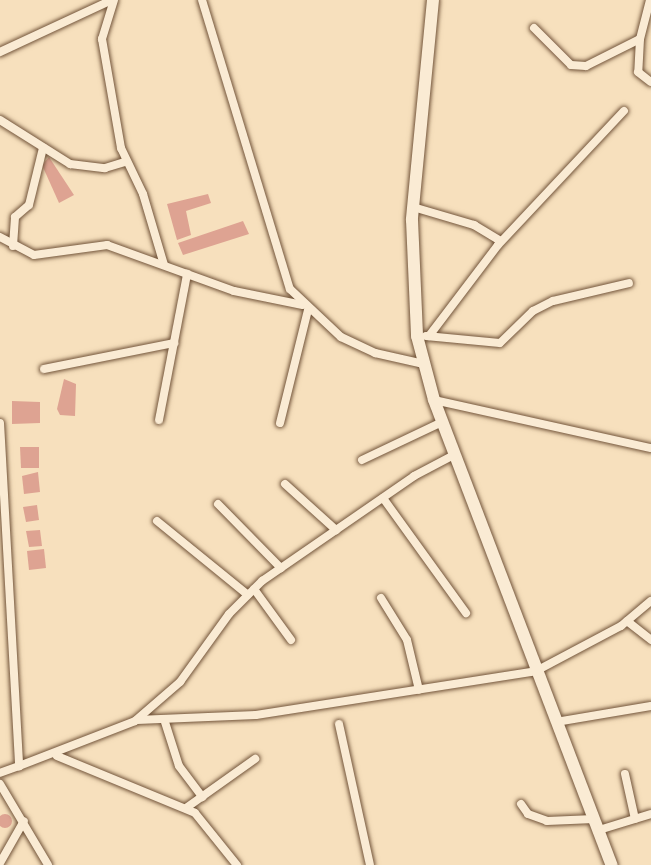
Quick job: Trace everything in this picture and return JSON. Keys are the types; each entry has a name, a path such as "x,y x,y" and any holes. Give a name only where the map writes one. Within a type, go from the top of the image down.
{"main road":[{"path":"433,0 413,207 424,364 454,455 612,865"}],"street":[{"path":"202,0 290,289 306,308 341,337 424,364"},
{"path":"650,0 640,39 638,72 651,82"},
{"path":"0,52 106,1"},
{"path":"106,1 102,39 125,162 142,194 164,265"},
{"path":"534,28 577,67 640,39"},
{"path":"423,336 501,241 624,111"},
{"path":"0,120 70,164 105,168 125,162"},
{"path":"13,246 15,217 28,205 43,148"},
{"path":"413,207 474,225 501,241"},
{"path":"0,237 13,246 34,255 107,245 276,303 306,308"},
{"path":"159,420 187,274"},
{"path":"423,336 501,344 533,311 553,301 629,283"},
{"path":"280,423 306,308"},
{"path":"44,369 174,343"},
{"path":"434,400 651,448"},
{"path":"362,460 442,422"},
{"path":"0,423 3,533 19,766"},
{"path":"0,772 57,756 137,720 180,682 251,592 281,568 382,498 454,455"},
{"path":"285,484 336,530"},
{"path":"382,498 465,613"},
{"path":"218,504 281,568"},
{"path":"157,521 251,592 291,640"},
{"path":"381,598 407,640 419,690"},
{"path":"137,720 256,715 536,671 627,621 651,601"},
{"path":"627,621 651,640"},
{"path":"556,722 651,706"},
{"path":"164,719 179,766 202,797"},
{"path":"339,724 370,865"},
{"path":"57,756 186,808 237,865"},
{"path":"186,808 255,759"},
{"path":"625,774 635,819"},
{"path":"0,784 48,865"},
{"path":"521,804 547,821 596,824 635,819 651,814"},
{"path":"0,863 24,821"}],"building":[{"path":"49,157 74,195 59,203 42,165"},
{"path":"208,194 211,203 186,211 191,235 177,240 167,204"},
{"path":"243,221 249,234 183,255 178,243"},
{"path":"64,379 76,384 75,416 60,415 57,409"},
{"path":"12,401 40,402 40,423 12,424"},
{"path":"20,447 39,447 39,468 21,468"},
{"path":"38,472 40,492 24,494 22,476"},
{"path":"37,505 39,520 26,522 23,507"},
{"path":"40,530 42,546 29,547 26,531"},
{"path":"44,549 46,568 29,570 27,551"},
{"path":"2,814 8,814 12,821 8,828 2,828 -2,824 -2,818"}]}
